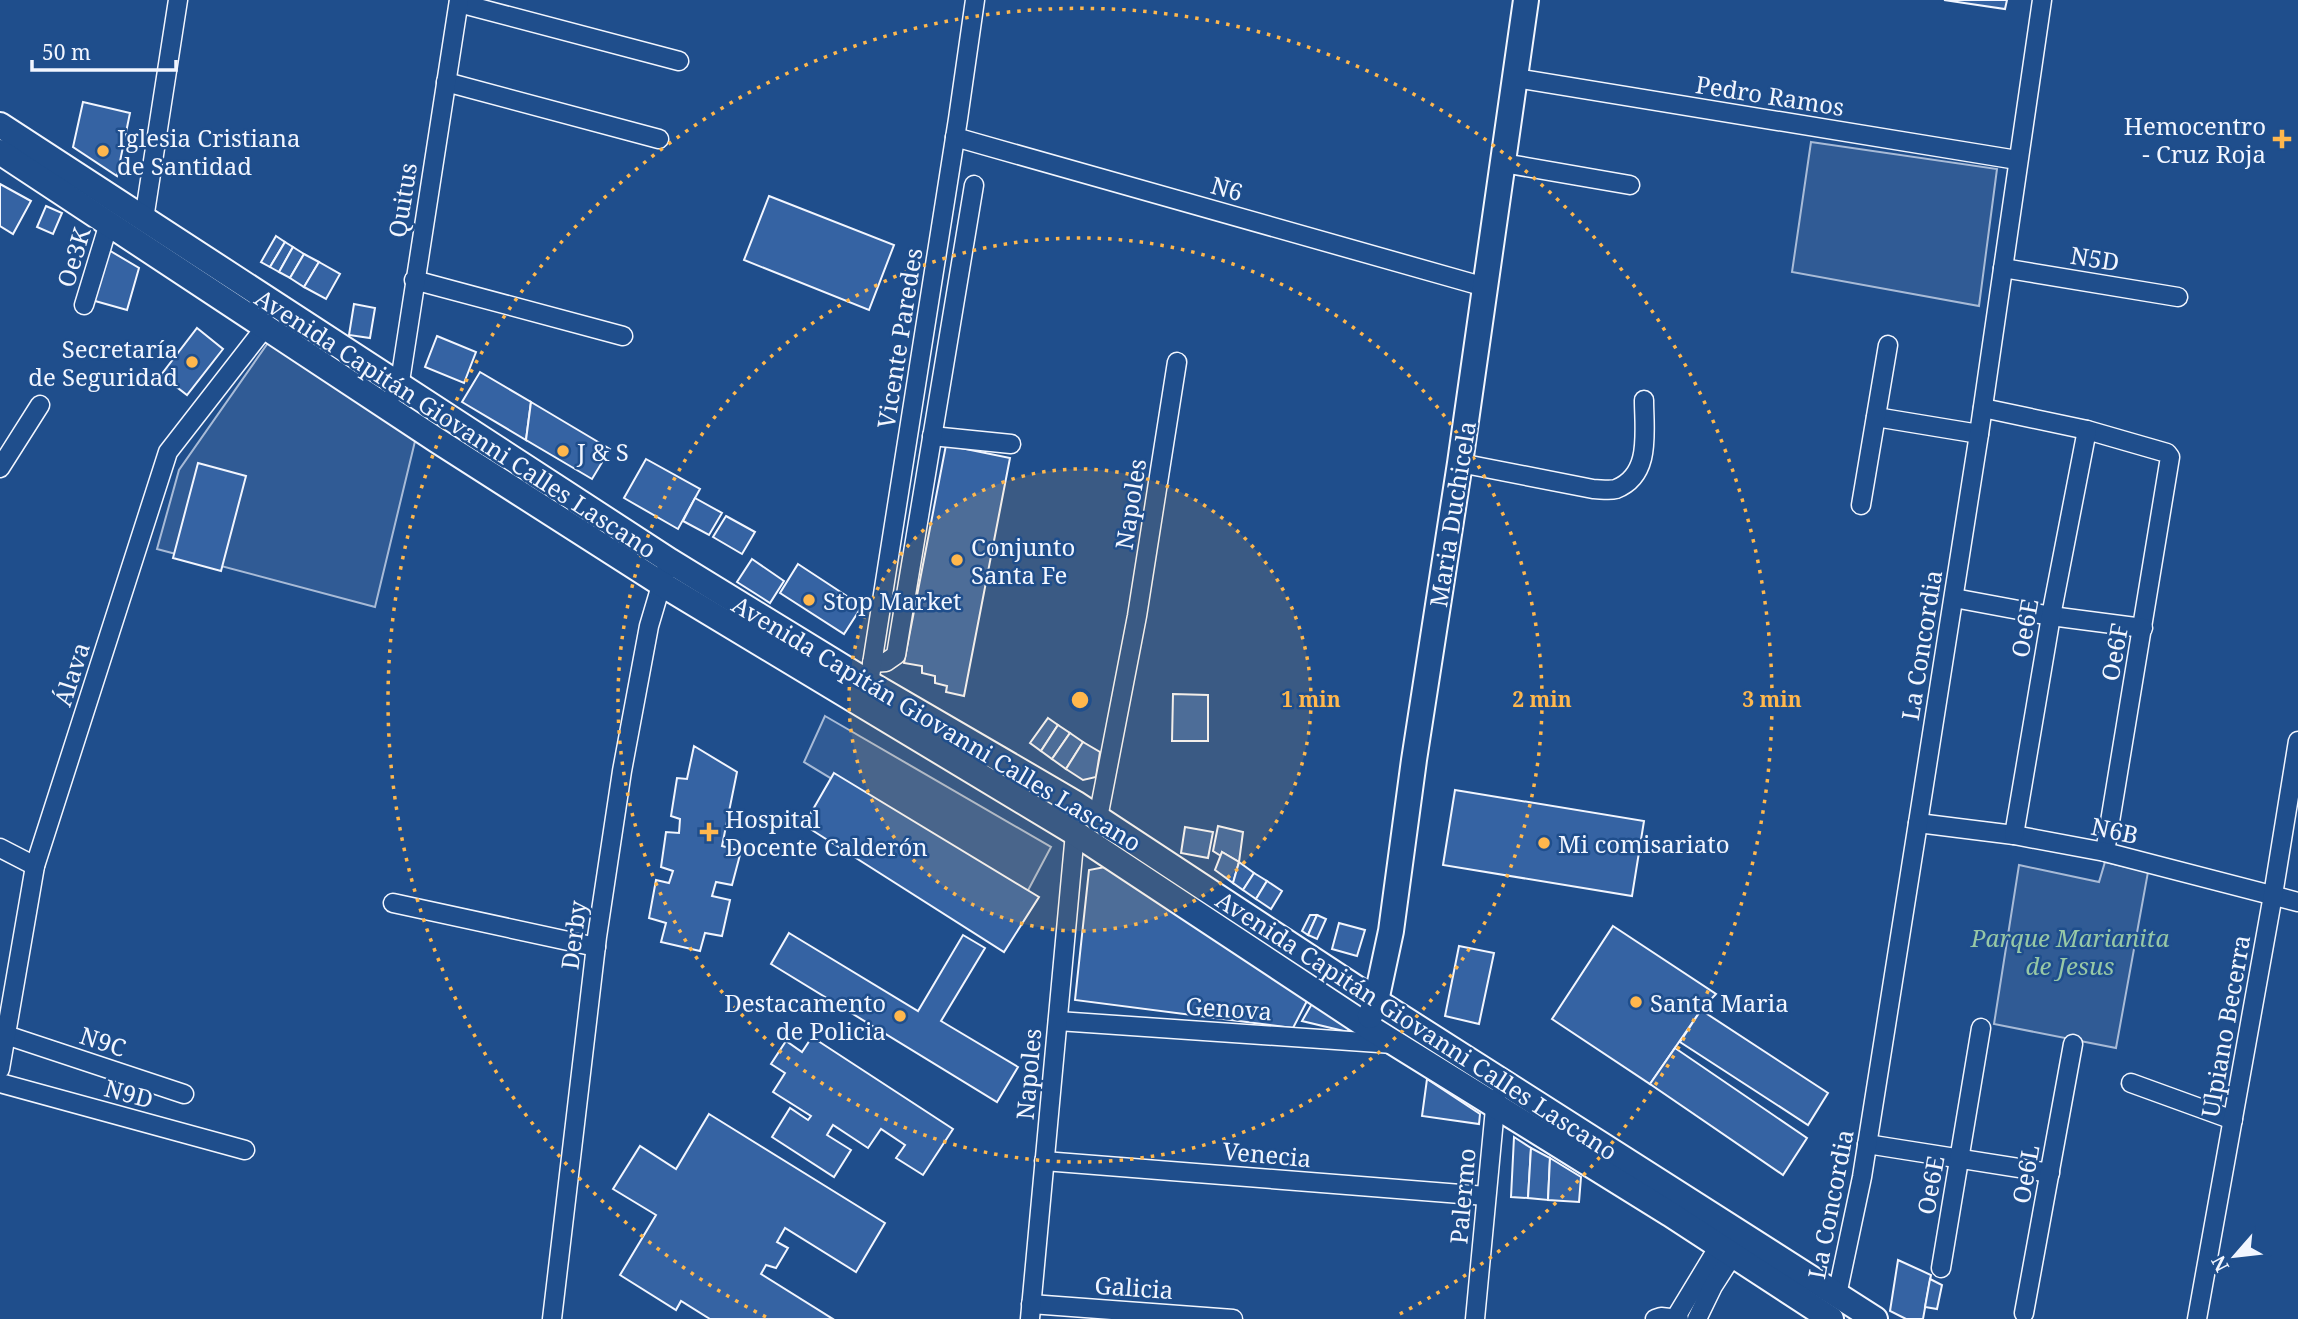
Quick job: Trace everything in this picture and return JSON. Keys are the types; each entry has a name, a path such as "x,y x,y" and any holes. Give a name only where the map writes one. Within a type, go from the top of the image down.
{"main road":[{"name":"Maria Duchicela","path":"1367,1026 1376,1001 1391,931 1413,760 1461,463 1526,0"},
{"name":"Avenida Capitán Giovanni Calles Lascano","path":"0,125 144,219 393,395 1075,833 1367,1026 1726,1251 1834,1307 1875,1319"},
{"name":"Avenida Capitán Giovanni Calles Lascano","path":"0,152 266,326 393,395"},
{"name":"Avenida Capitán Giovanni Calles Lascano","path":"665,572 871,673 1376,1001 1498,1077 1834,1307"}],"street":[{"path":"144,219 178,0"},
{"name":"Vicente Paredes","path":"871,673 975,0"},
{"name":"La Concordia","path":"1834,1307 1867,1144 1954,598 2042,0"},
{"path":"459,1 679,61"},
{"name":"Quitus","path":"393,395 401,374 459,1"},
{"name":"Pedro Ramos","path":"1514,78 2017,160"},
{"path":"446,82 659,139"},
{"name":"N6","path":"955,137 1485,287"},
{"path":"1503,163 1630,185"},
{"path":"871,673 896,654 974,185"},
{"name":"Oe3K","path":"84,304 109,223"},
{"name":"N5D","path":"2003,268 2178,297"},
{"path":"414,280 623,337"},
{"name":"Álava","path":"0,1069 35,866 168,452 266,326"},
{"path":"1861,505 1888,345"},
{"name":"Napoles","path":"1098,818 1138,616 1177,362"},
{"path":"1461,463 1593,489 1614,490 1633,478 1645,454 1644,400"},
{"path":"0,468 40,405"},
{"path":"1983,408 2087,430"},
{"path":"1876,417 1979,434"},
{"name":"Oe6F","path":"2087,430 2167,453 2171,460 2105,852"},
{"name":"Oe6E","path":"2014,835 2051,616 2087,430"},
{"path":"932,436 1011,444"},
{"name":"Derby","path":"552,1319 596,947 622,771 649,625 665,572"},
{"path":"1954,598 2051,616 2143,628"},
{"name":"Ulpiano Becerra","path":"2197,1319 2298,741"},
{"name":"N6B","path":"1918,823 2014,835 2105,852 2298,902"},
{"name":"Napoles","path":"1030,1312 1075,833"},
{"path":"0,848 35,866"},
{"path":"393,902 596,947"},
{"name":"Genova","path":"1058,1021 1397,1045"},
{"name":"Oe6E","path":"1941,1268 1981,1028"},
{"name":"N9C","path":"6,1035 184,1094"},
{"name":"Oe6L","path":"2024,1313 2073,1044"},
{"name":"Palermo","path":"1475,1319 1498,1077"},
{"name":"N9D","path":"0,1083 245,1150"},
{"path":"2131,1083 2232,1120"},
{"path":"1867,1144 2050,1172"},
{"name":"Venecia","path":"1044,1161 1486,1196"},
{"path":"1655,1319 1677,1318 1726,1251"},
{"path":"1697,1319 1726,1251"},
{"name":"Galicia","path":"1030,1312 1233,1319"}],"shaded area":[{"path":"1811,142 1997,169 1979,306 1792,272"},
{"path":"270,340 417,433 375,607 157,549 179,470"},
{"path":"825,716 1051,847 1025,896 804,762"},
{"name":"Parque Marianita de Jesus","path":"2105,862 2148,872 2116,1048 1994,1024 2019,865 2099,882"}],"building":[{"path":"1944,0 2007,0 2005,9"},
{"path":"83,102 130,113 117,176 73,147"},
{"path":"0,184 31,201 13,234 0,226"},
{"path":"769,196 894,245 869,310 744,260"},
{"path":"46,206 62,213 53,234 37,227"},
{"path":"276,236 285,242 270,267 261,262"},
{"path":"285,242 293,247 279,272 270,267"},
{"path":"102,246 139,268 127,310 88,299"},
{"path":"293,247 304,254 290,278 279,272"},
{"path":"304,254 319,262 304,287 290,278"},
{"path":"319,262 340,274 326,299 304,287"},
{"path":"354,304 375,308 370,338 349,335"},
{"name":"Secretaría de Seguridad","path":"197,328 223,349 187,395 161,375"},
{"path":"437,336 476,352 464,383 425,367"},
{"path":"480,372 531,402 526,440 462,402"},
{"path":"531,402 610,449 592,479 526,440"},
{"name":"Conjunto Santa Fe","path":"946,445 1010,458 964,696 946,692 947,686 935,683 935,676 922,673 922,666 904,663"},
{"path":"646,459 700,489 678,529 624,498"},
{"path":"198,463 246,476 221,571 173,558"},
{"path":"695,498 722,513 709,535 683,521"},
{"path":"726,516 755,532 742,554 713,537"},
{"path":"752,559 784,581 770,603 737,582"},
{"path":"798,564 862,606 844,634 780,593"},
{"path":"1173,694 1208,695 1208,741 1172,741"},
{"path":"1048,718 1058,725 1041,751 1030,743"},
{"path":"1058,725 1070,733 1052,759 1041,751"},
{"path":"1070,733 1083,742 1066,769 1052,759"},
{"path":"1083,742 1100,752 1096,777 1083,780 1066,769"},
{"path":"694,746 737,772 722,846 741,851 732,885 716,882 712,896 730,900 722,936 705,933 700,951 661,942 666,923 649,918 656,880 669,883 673,871 661,867 666,832 679,833 680,819 671,816 677,778 687,779"},
{"path":"834,773 1039,897 1004,952 804,825"},
{"name":"Mi comisariato","path":"1455,790 1644,821 1632,896 1443,865"},
{"path":"1218,826 1243,832 1239,862 1222,852 1221,856 1213,851"},
{"path":"1185,827 1213,832 1208,858 1181,853"},
{"path":"1222,852 1239,862 1233,883 1215,870"},
{"path":"1239,862 1254,873 1243,890 1233,883"},
{"path":"1105,867 1308,999 1293,1028 1075,1000 1089,870"},
{"path":"1254,873 1267,881 1256,899 1243,890"},
{"path":"1267,881 1282,891 1271,909 1256,899"},
{"path":"1310,915 1317,915 1308,935 1302,931"},
{"path":"1317,915 1326,919 1317,939 1308,935"},
{"path":"1339,923 1365,930 1357,956 1332,949"},
{"name":"Santa Maria","path":"1613,926 1716,994 1701,1010 1650,1084 1552,1019"},
{"name":"Destacamento de Policia","path":"789,933 918,1011 963,935 985,948 941,1021 1018,1067 997,1102 771,964"},
{"path":"1459,946 1494,953 1479,1024 1445,1016"},
{"path":"1313,1002 1350,1025 1348,1032 1302,1021"},
{"path":"1701,1010 1828,1093 1808,1125 1680,1042"},
{"path":"812,1037 953,1129 923,1175 896,1158 905,1145 881,1129 868,1148 833,1125 827,1135 851,1150 834,1177 772,1137 790,1108 808,1120 811,1116 773,1092 785,1073 771,1064 786,1041 802,1052"},
{"path":"1675,1048 1807,1138 1783,1175 1650,1084"},
{"path":"1427,1079 1480,1114 1479,1124 1422,1116"},
{"path":"709,1114 885,1223 856,1272 785,1228 777,1242 788,1248 776,1268 766,1265 761,1274 833,1319 710,1319 681,1301 676,1310 620,1275 656,1215 613,1189 640,1146 676,1169"},
{"path":"1514,1137 1531,1148 1528,1198 1511,1197"},
{"path":"1531,1148 1550,1158 1548,1200 1528,1198"},
{"path":"1550,1158 1581,1177 1579,1202 1548,1200"},
{"path":"1898,1260 1931,1275 1923,1319 1906,1319 1890,1311"},
{"path":"1930,1279 1942,1285 1937,1309 1925,1307"}],"place":[{"name":"Hemocentro - Cruz Roja","path":"2282,139"},
{"name":"Iglesia Cristiana de Santidad","path":"103,151"},
{"name":"Secretaría de Seguridad","path":"192,362"},
{"name":"J & S","path":"563,451"},
{"name":"Conjunto Santa Fe","path":"957,560"},
{"name":"Stop Market","path":"809,600"},
{"name":"Hospital Docente Calderón","path":"709,832"},
{"name":"Mi comisariato","path":"1544,843"},
{"name":"Santa Maria","path":"1636,1002"},
{"name":"Destacamento de Policia","path":"900,1016"}]}
